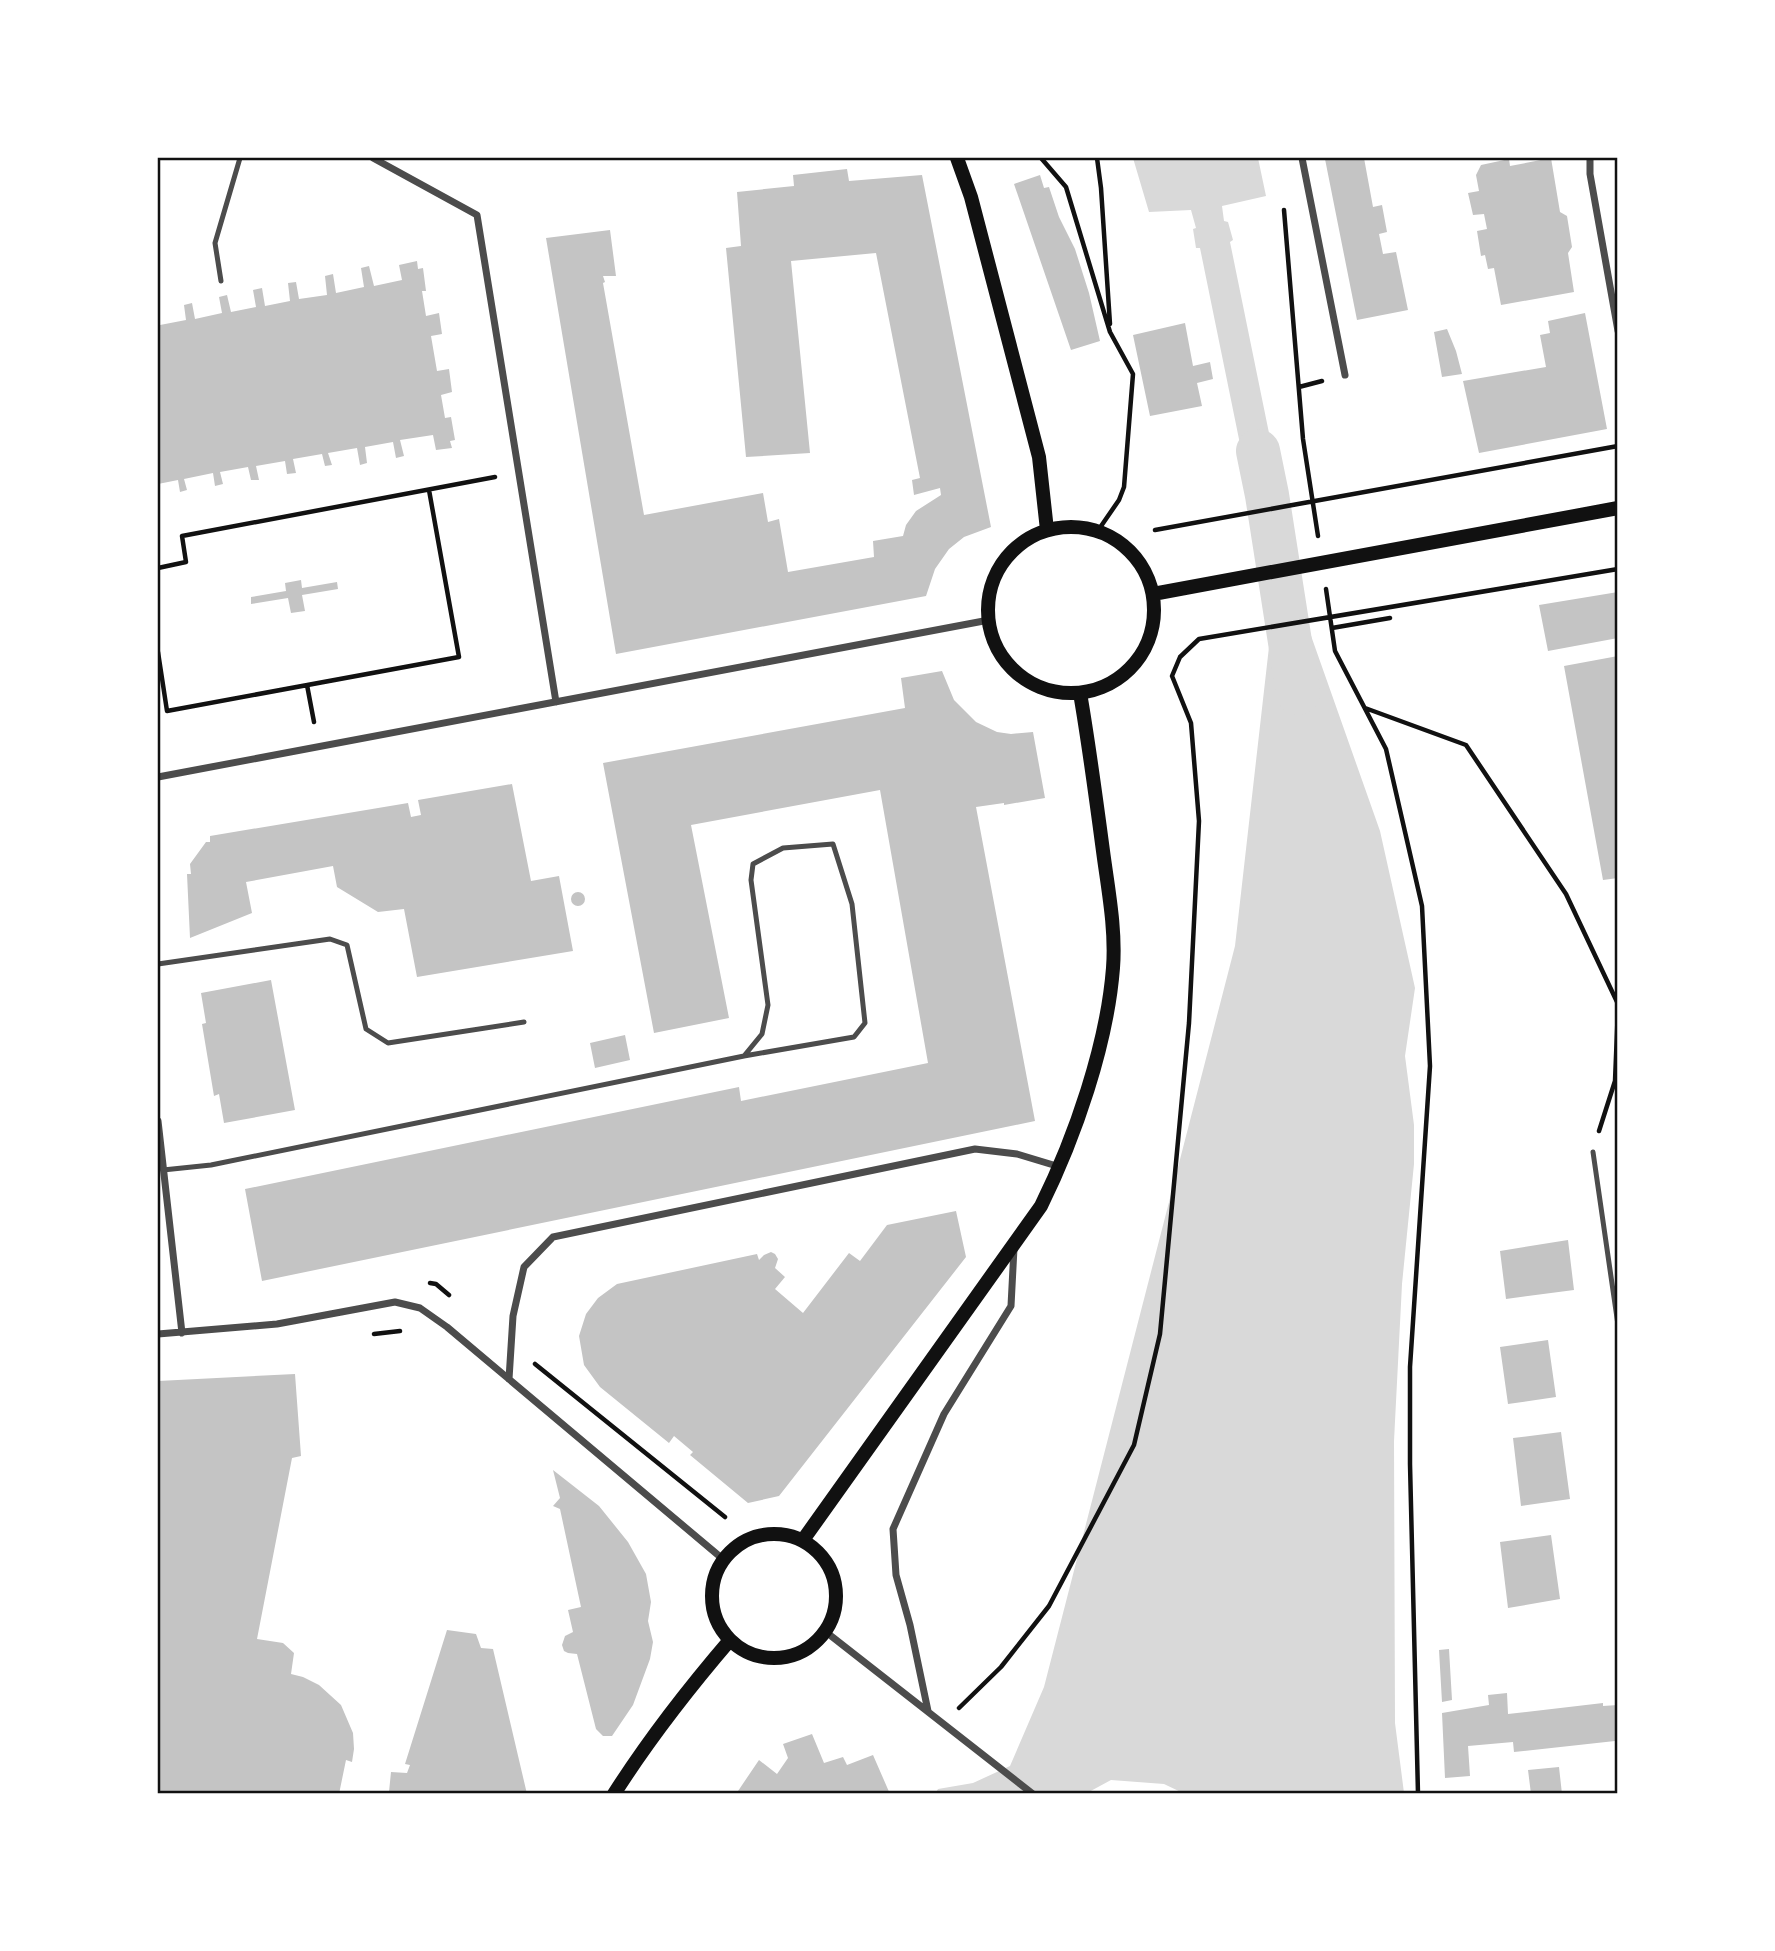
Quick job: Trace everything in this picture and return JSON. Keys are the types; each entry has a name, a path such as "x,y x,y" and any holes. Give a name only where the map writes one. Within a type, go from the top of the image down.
{"main road":[{"path":"957,158 971,197 1039,457 1047,530"},
{"path":"1153,594 1618,508"},
{"path":"1072,527 1097,531 1117,541 1133,555 1146,573 1153,594 1154,622 1146,648 1129,670 1106,686 1080,693 1054,692 1030,682 1010,666 996,645 989,620 989,596 996,575 1008,555 1026,540 1047,530 1072,527"},
{"path":"803,1540 1041,1206 1060,1167 1098,1054 1113,966 1111,910 1080,693"},
{"path":"768,1534 803,1540 820,1553 832,1571 837,1591 835,1613 826,1632 811,1647 791,1656 769,1658 748,1653 730,1640 713,1609 712,1593 716,1575 724,1560 736,1547 751,1538 768,1534"},
{"path":"614,1794 635,1760 688,1689 730,1640"}],"street":[{"path":"373,158 477,215 556,702"},
{"path":"1302,158 1345,375"},
{"path":"1590,158 1590,174 1618,331"},
{"path":"158,778 989,620"},
{"path":"158,1121 182,1333"},
{"path":"509,1379 513,1316 524,1267 553,1237 975,1149 1017,1154 1060,1167"},
{"path":"928,1711 910,1625 896,1575 893,1529 944,1414 1011,1306 1014,1244"},
{"path":"158,1334 277,1324 395,1302 420,1308 447,1327 724,1560"},
{"path":"826,1632 1033,1794"}],"lane":[{"path":"222,281 215,243 240,158"},
{"path":"163,1170 211,1164 744,1056 853,1037 865,1023 852,904 833,844 783,848 753,864 751,880 768,1005 762,1034 744,1056"},
{"path":"158,964 330,939 347,945 366,1028 388,1043 524,1022"},
{"path":"1593,1152 1618,1325"}],"path":[{"path":"1041,158 1066,187 1110,332 1133,374 1124,487 1119,500 1097,531"},
{"path":"1097,158 1110,332"},
{"path":"1284,209 1303,439 1319,547"},
{"path":"1155,530 1618,446"},
{"path":"158,568 186,562 182,536 519,472"},
{"path":"158,652 167,711 459,657 429,490"},
{"path":"944,1724 1001,1667 1049,1606 1134,1445 1157,1347 1189,1023 1199,821 1191,723 1172,676 1180,657 1199,639 1618,569"},
{"path":"1325,587 1335,651 1387,749 1422,906 1430,1066 1410,1367 1419,1793"},
{"path":"1332,628 1390,618"},
{"path":"307,685 319,747"},
{"path":"1365,708 1466,745 1566,894 1618,1006 1615,1081 1593,1152"},
{"path":"365,1335 407,1330"}],"shaded area":[{"path":"1133,158 1258,158 1266,196 1222,206 1224,221 1228,222 1233,240 1230,242 1280,487 1283,487 1287,506 1249,514 1245,494 1250,493 1200,248 1196,248 1193,229 1196,228 1191,210 1149,212"},
{"path":"1309,630 1380,831 1415,988 1405,1056 1414,1125 1414,1164 1402,1284 1394,1441 1395,1723 1404,1793 1185,1794 1164,1784 1111,1780 1087,1793 935,1794 938,1789 973,1783 1010,1766 1044,1687 1235,946 1270,638"}],"building":[{"path":"1364,158 1373,207 1382,205 1387,232 1379,234 1383,254 1396,252 1408,310 1357,320 1325,159"},
{"path":"1551,158 1560,212 1567,216 1572,247 1568,253 1574,292 1501,305 1494,268 1488,269 1485,255 1481,256 1477,231 1487,229 1484,214 1473,215 1468,193 1479,191 1476,175 1481,165 1509,159 1510,166"},
{"path":"847,169 849,181 922,175 991,527 964,537 949,549 935,569 926,596 616,654 546,238 610,230 616,276 603,276 603,283 644,515 763,493 768,522 779,519 788,572 874,557 873,541 903,536 906,525 916,511 941,495 940,488 914,495 912,480 920,478 876,253 791,261 810,453 746,457 726,248 741,246 737,192 794,186 793,175"},
{"path":"1040,175 1044,188 1049,187 1059,217 1075,249 1100,341 1071,350 1014,184"},
{"path":"417,261 418,269 423,268 426,291 422,291 426,316 439,313 442,334 431,336 437,371 449,369 452,392 441,395 445,418 451,417 455,440 450,441 452,448 436,450 433,435 400,440 404,456 396,458 393,442 365,447 367,463 360,465 357,448 328,453 332,465 325,466 322,454 293,459 296,473 287,474 285,461 256,466 259,480 251,480 248,467 220,472 223,484 215,486 213,473 184,479 187,490 180,492 178,480 158,484 158,319 160,325 186,320 184,305 192,303 195,319 222,313 219,297 227,295 231,312 256,307 253,290 262,288 265,306 290,301 288,283 296,282 299,299 327,295 325,276 333,274 336,293 364,287 361,268 369,266 374,286 402,280 399,265"},
{"path":"1585,313 1607,429 1479,453 1463,381 1546,367 1540,335 1550,333 1548,321"},
{"path":"1185,323 1193,366 1210,362 1213,379 1197,383 1202,406 1150,416 1133,335"},
{"path":"1447,329 1462,374 1442,377 1434,332"},
{"path":"301,580 302,588 337,582 338,589 302,595 305,611 291,613 288,598 251,604 251,597 286,591 285,583"},
{"path":"1618,592 1618,638 1548,651 1539,605"},
{"path":"1618,656 1618,878 1603,880 1564,666"},
{"path":"942,671 954,700 976,722 997,732 1033,732 1045,798 976,807 1035,1121 262,1281 245,1189 739,1087 741,1101 928,1063 880,790 691,825 729,1018 654,1033 603,763 905,708 901,678"},
{"path":"512,784 531,881 559,876 573,951 417,977 404,909 378,912 337,887 333,866 246,882 252,913 190,938 187,874 191,874 190,864 206,842 210,842 210,836 408,803 411,817 421,815 418,800"},
{"path":"575,892 581,892 585,899 581,906 575,906 571,902 571,896"},
{"path":"271,980 295,1110 224,1123 219,1094 214,1096 202,1024 206,1023 201,993"},
{"path":"625,1035 630,1060 595,1068 590,1043"},
{"path":"956,1211 966,1257 779,1496 748,1503 690,1455 693,1452 674,1436 669,1443 600,1387 584,1365 579,1336 586,1314 598,1298 617,1284 757,1254 759,1260 771,1252 778,1259 775,1268 785,1277 775,1289 803,1313 849,1253 860,1261 887,1225"},
{"path":"1568,1240 1574,1290 1506,1299 1500,1251"},
{"path":"1548,1340 1556,1397 1508,1404 1500,1347"},
{"path":"295,1374 301,1456 292,1458 257,1639 283,1643 294,1653 291,1674 319,1685 341,1705 353,1733 352,1762 346,1760 339,1794 158,1794 158,1381"},
{"path":"1561,1432 1570,1499 1521,1506 1513,1438"},
{"path":"553,1470 599,1506 628,1542 646,1574 651,1602 648,1621 653,1642 650,1659 633,1705 612,1736 603,1736 596,1729 577,1654 564,1651 562,1645 565,1636 573,1632 568,1610 581,1607 560,1509 553,1506 560,1498"},
{"path":"1551,1535 1560,1599 1508,1608 1500,1542"},
{"path":"447,1630 476,1634 481,1648 493,1649 527,1794 389,1792 391,1772 407,1773 410,1765 405,1764"},
{"path":"1449,1649 1452,1700 1442,1702 1439,1650"},
{"path":"1507,1693 1508,1714 1603,1703 1603,1706 1618,1705 1618,1747 1615,1747 1615,1741 1514,1752 1513,1742 1468,1746 1470,1776 1445,1778 1442,1713 1489,1705 1488,1695"},
{"path":"812,1734 824,1763 843,1757 847,1765 873,1755 890,1794 736,1794 759,1760 777,1774 788,1758 783,1744"},
{"path":"1559,1767 1562,1794 1531,1794 1528,1770"}],"waterway":[{"path":"1258,451 1298,693"}]}
